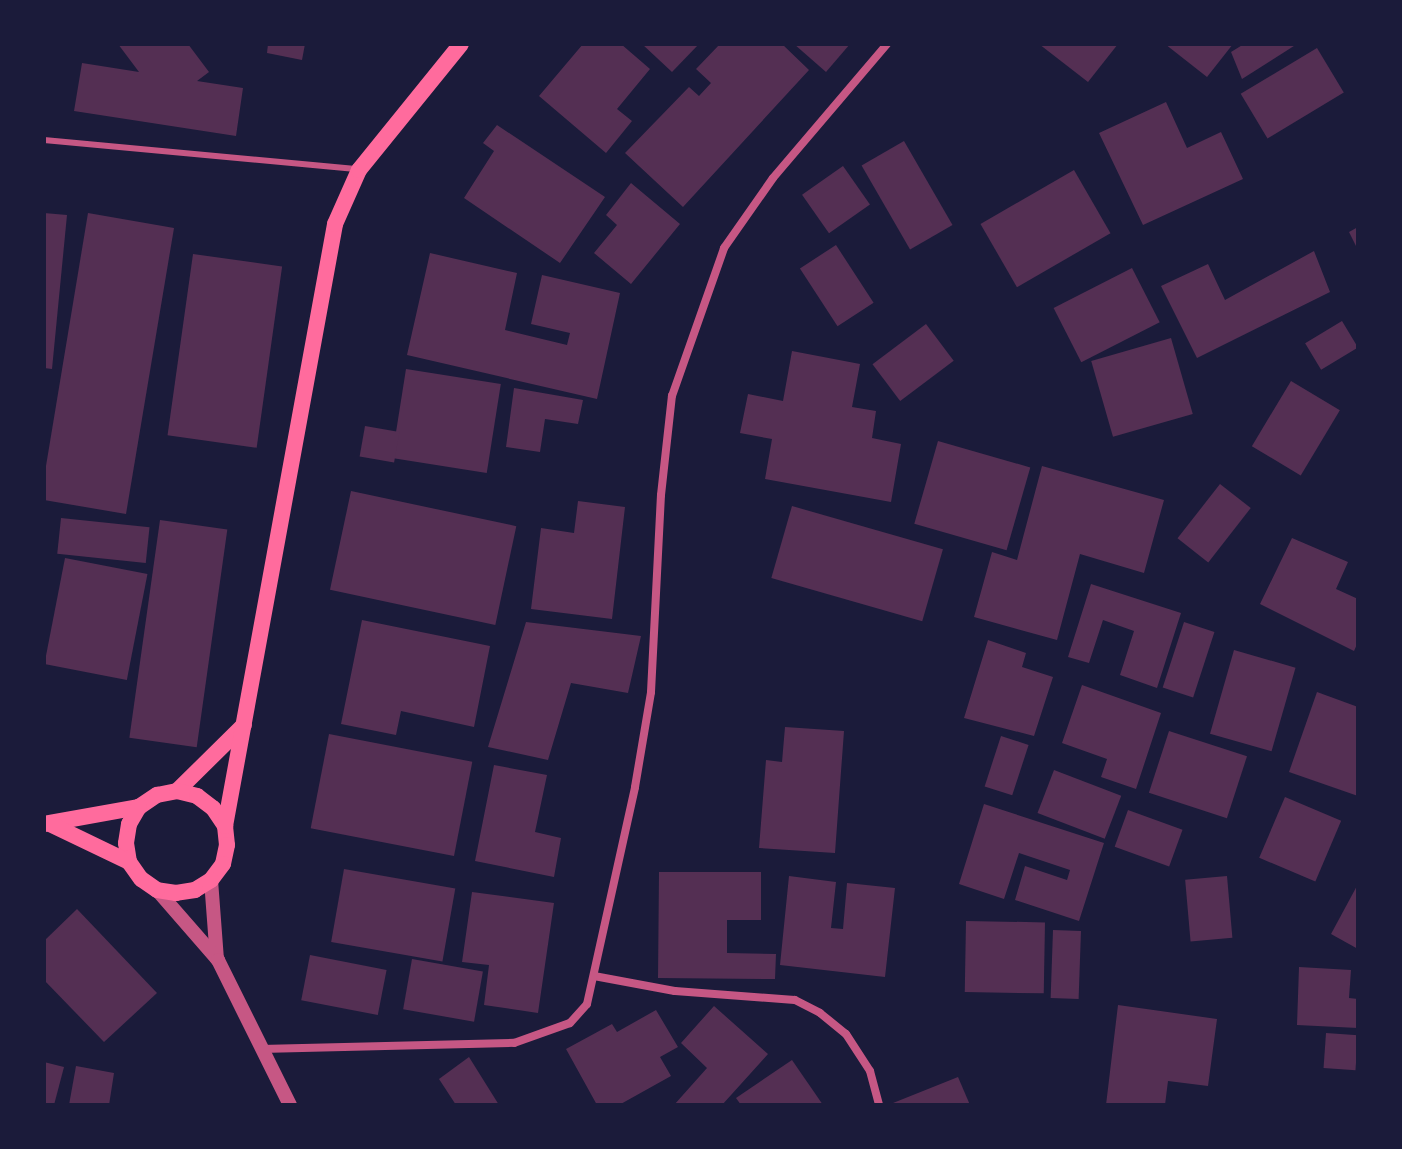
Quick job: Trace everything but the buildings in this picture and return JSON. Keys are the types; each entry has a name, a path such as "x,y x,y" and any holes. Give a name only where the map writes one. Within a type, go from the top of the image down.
{"main road":[{"path":"139,807 129,824 126,843 129,862 141,879 157,890 176,893 195,890 211,880 223,864 227,845 225,826 335,224 359,170 461,44"},
{"path":"177,791 245,723"},
{"path":"47,824 139,807 157,795 177,791 197,796 213,808 225,826"},
{"path":"47,824 129,862"}],"street":[{"path":"260,1049 514,1043 570,1023 587,1004 651,692 661,495 672,396 724,248 773,178 887,44"},
{"path":"211,880 218,960"},
{"path":"157,890 218,960 290,1105"},
{"path":"594,976 675,991 795,1000 820,1013 846,1034 870,1071 879,1105"}],"lane":[{"path":"44,140 359,170"}]}
